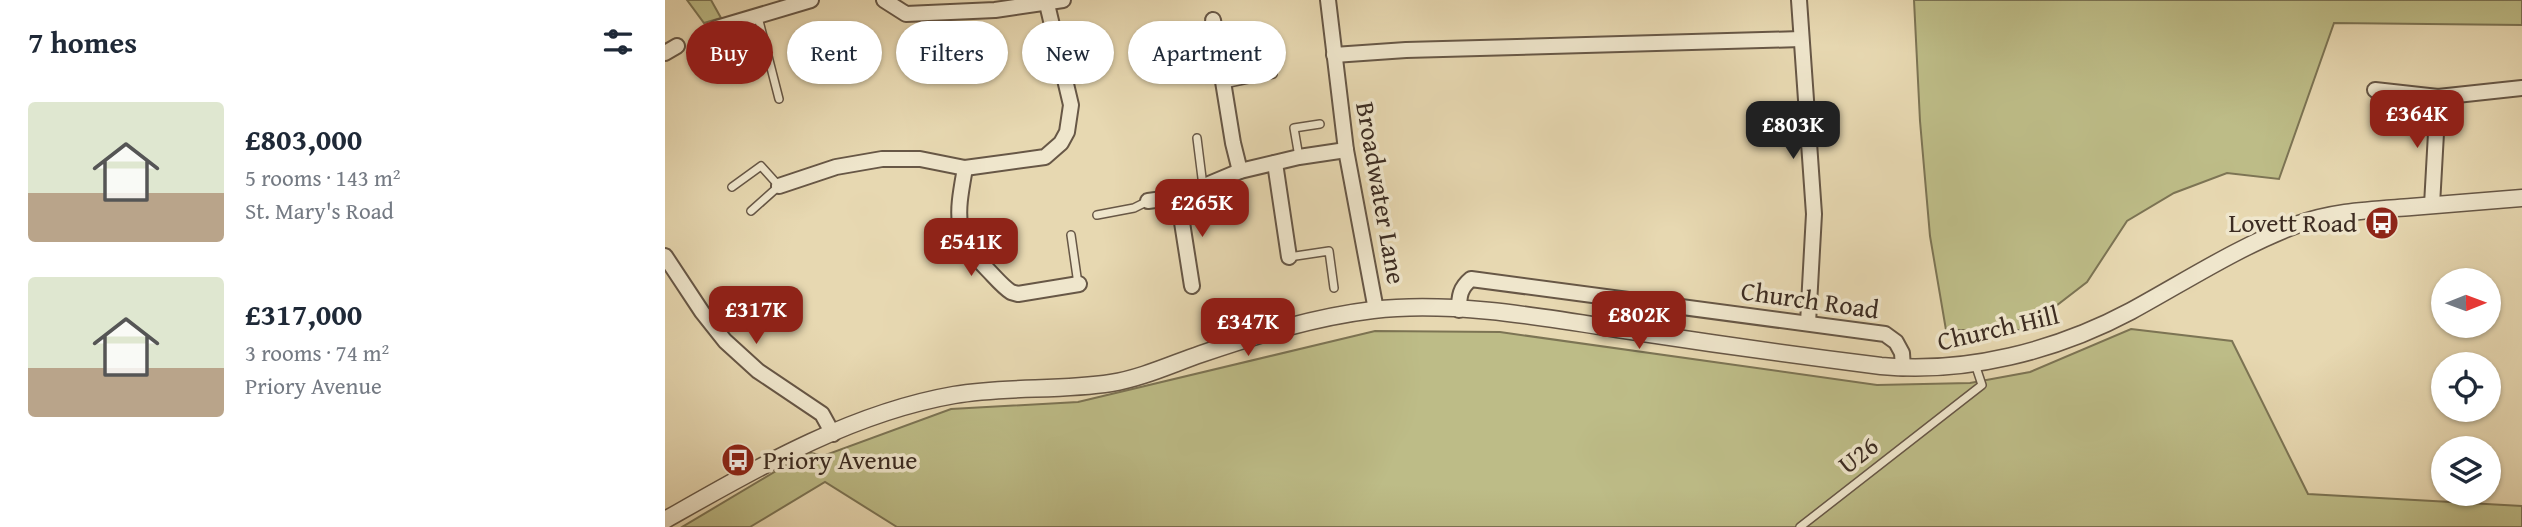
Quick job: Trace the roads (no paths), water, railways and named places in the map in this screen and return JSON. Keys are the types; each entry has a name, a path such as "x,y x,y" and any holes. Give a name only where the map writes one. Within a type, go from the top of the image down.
{"street":[{"path":"743,21 758,17 778,4 811,0"},
{"path":"884,0 906,14 995,10 1063,0"},
{"name":"Broadwater Lane","path":"1328,0 1346,150 1376,310"},
{"path":"1798,0 1814,214 1808,323"},
{"path":"779,186 836,167 882,159 920,159 965,168 1045,157 1061,143 1067,132 1071,105 1047,4"},
{"path":"1334,55 1406,50 1801,39"},
{"path":"1224,84 1240,171"},
{"path":"2375,90 2438,97 2522,88"},
{"path":"2432,205 2438,97"},
{"path":"1149,201 1178,197 1240,171 1299,157 1346,150"},
{"path":"1275,163 1289,257"},
{"path":"965,168 959,219 970,253 1011,292 1018,294 1079,284"},
{"path":"1178,197 1192,286"},
{"name":"Church Hill","path":"665,520 739,478 833,434 877,415 919,402 987,390 1076,387 1115,382 1298,324 1376,310 1459,310 1577,322 1755,350 1902,368 1931,368 1975,363 2032,351 2084,333 2129,312 2242,249 2295,226 2348,212 2522,198"},
{"path":"665,256 725,341 776,385 822,414 833,434"},
{"name":"Church Road","path":"1459,310 1459,295 1471,279 1808,323 1885,334 1896,342 1902,353 1902,368"}],"lane":[{"path":"758,17 779,99"},
{"path":"1299,157 1294,128 1320,124"},
{"path":"1197,138 1203,186"},
{"path":"732,187 761,166 779,186 751,211"},
{"path":"1097,215 1134,208 1149,201"},
{"path":"1071,235 1079,284"},
{"path":"1289,257 1329,251 1334,288"},
{"name":"U26","path":"1800,527 1982,385 1975,363"}],"place":[{"name":"Lovett Road","path":"2382,223"},
{"name":"Priory Avenue","path":"738,460"}]}
